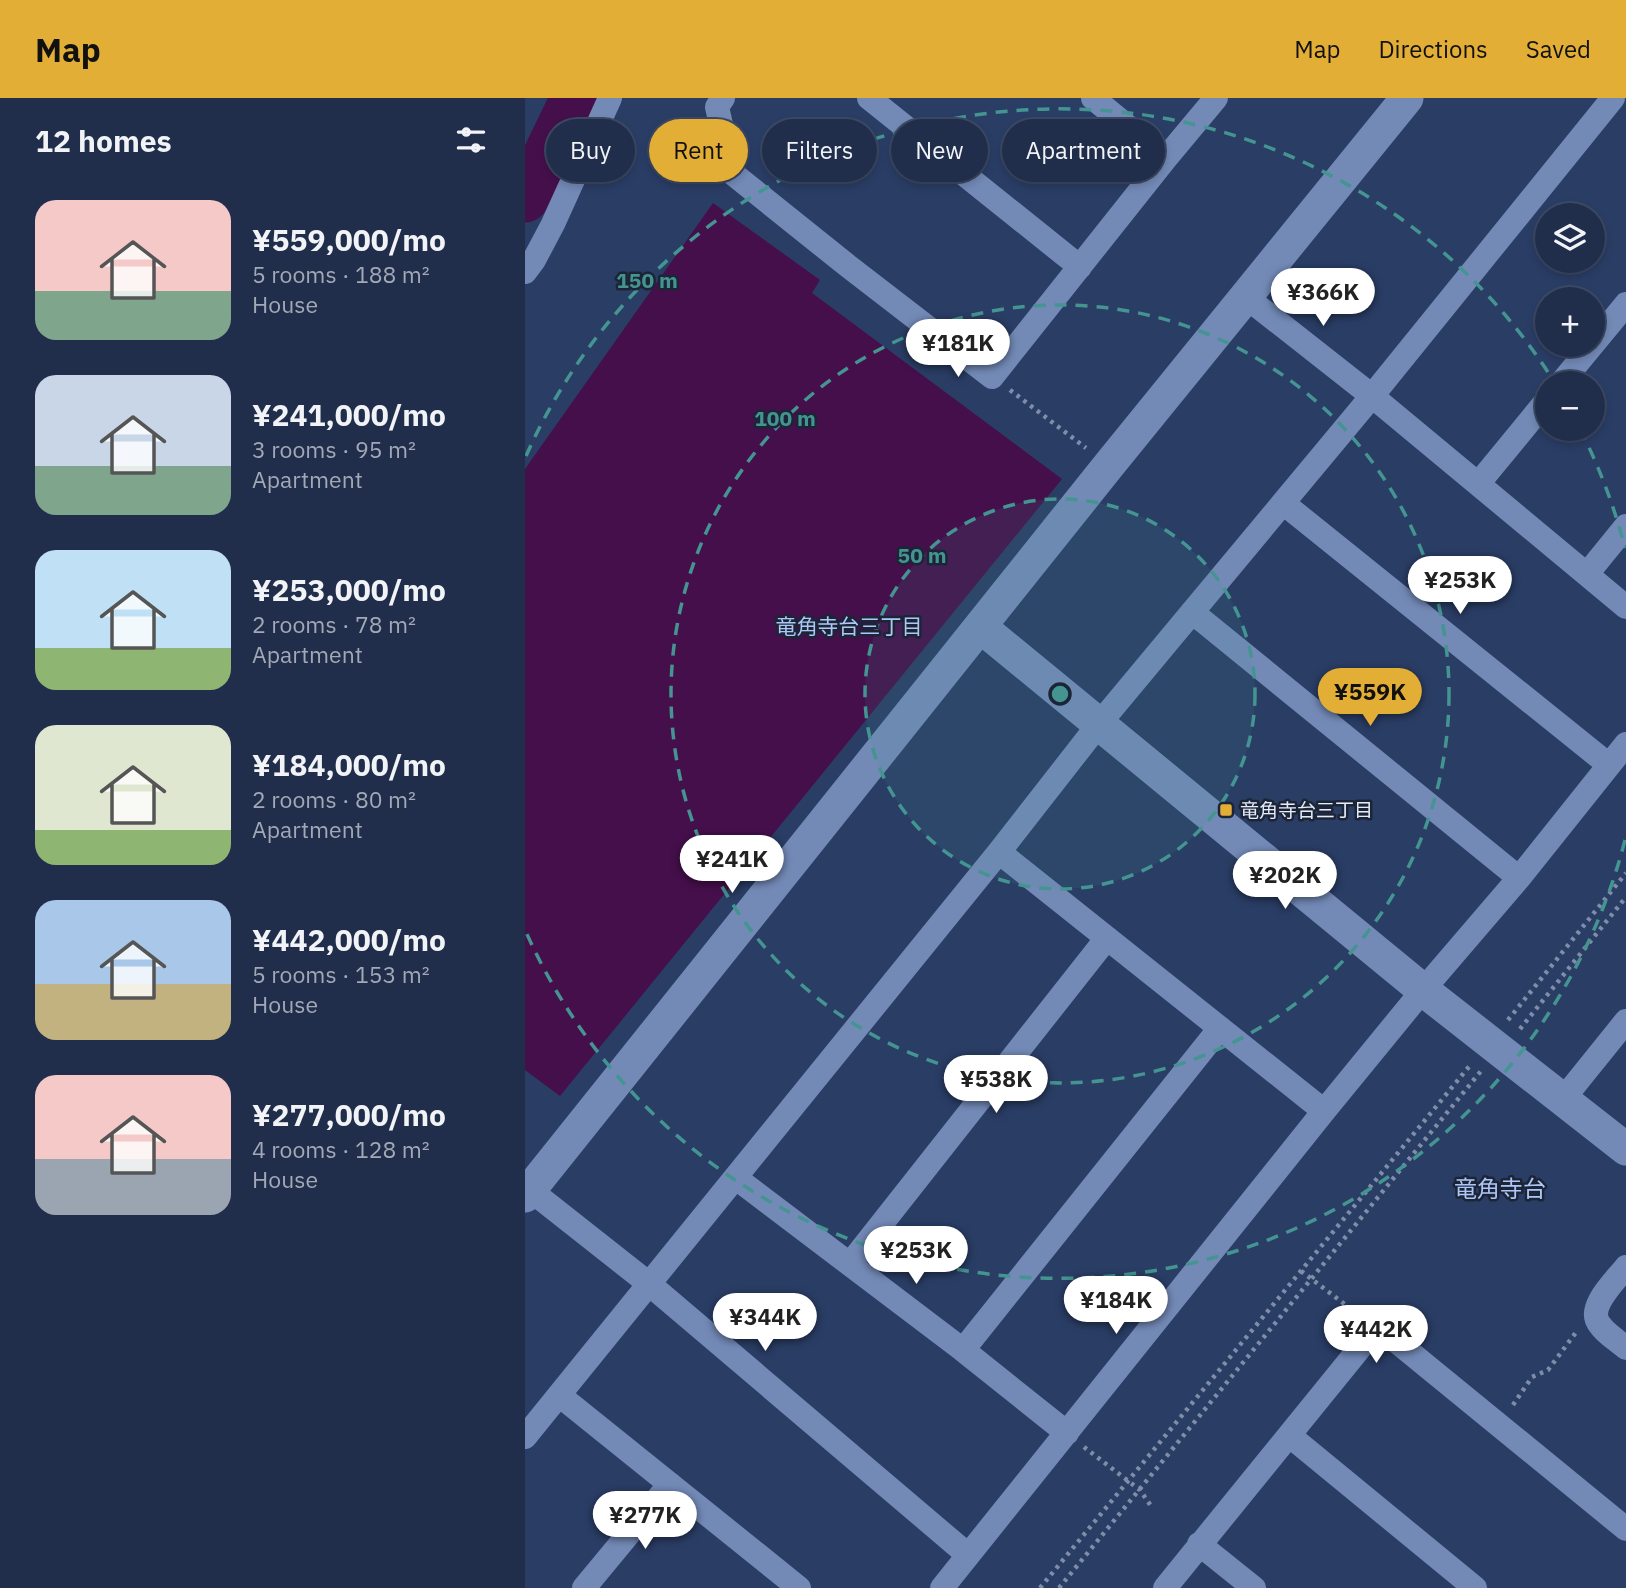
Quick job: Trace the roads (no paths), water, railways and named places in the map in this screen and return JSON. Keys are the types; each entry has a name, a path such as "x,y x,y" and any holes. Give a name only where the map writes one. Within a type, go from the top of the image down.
{"street":[{"path":"525,272 553,224 610,98"},
{"path":"723,98 717,107 732,173 992,377 1216,98"},
{"path":"869,98 1080,267"},
{"path":"1093,98 1166,158"},
{"path":"968,1555 648,1283 527,1193 1407,98"},
{"path":"525,1437 1100,724 1372,396 1613,98"},
{"path":"1246,296 1372,396 1626,607"},
{"path":"1571,371 1626,304"},
{"path":"1478,484 1535,415"},
{"path":"1283,503 1609,765"},
{"path":"1587,574 1626,526"},
{"path":"1192,612 1520,878"},
{"path":"982,628 1423,990 1626,1149"},
{"path":"942,1588 1324,1111 1423,990 1520,878 1626,744"},
{"path":"999,852 1324,1111"},
{"path":"850,1264 1107,938"},
{"path":"1564,1098 1626,1021"},
{"path":"963,1350 1220,1028"},
{"path":"736,1178 963,1350 1067,1433"},
{"path":"1626,1267 1598,1303 1596,1320 1626,1348"},
{"path":"1165,1588 1369,1338 1377,1332 1385,1332 1626,1529"},
{"path":"559,1395 670,1484 786,1584"},
{"path":"1290,1436 1475,1588"},
{"path":"584,1588 670,1484"},
{"path":"1199,1544 1254,1588"}],"waterway":[{"path":"525,199 574,98"}],"place":[{"name":"竜角寺台三丁目","path":"1226,810"}],"district":[{"name":"竜角寺台三丁目","path":"849,627"},
{"name":"竜角寺台","path":"1500,1189"}]}
